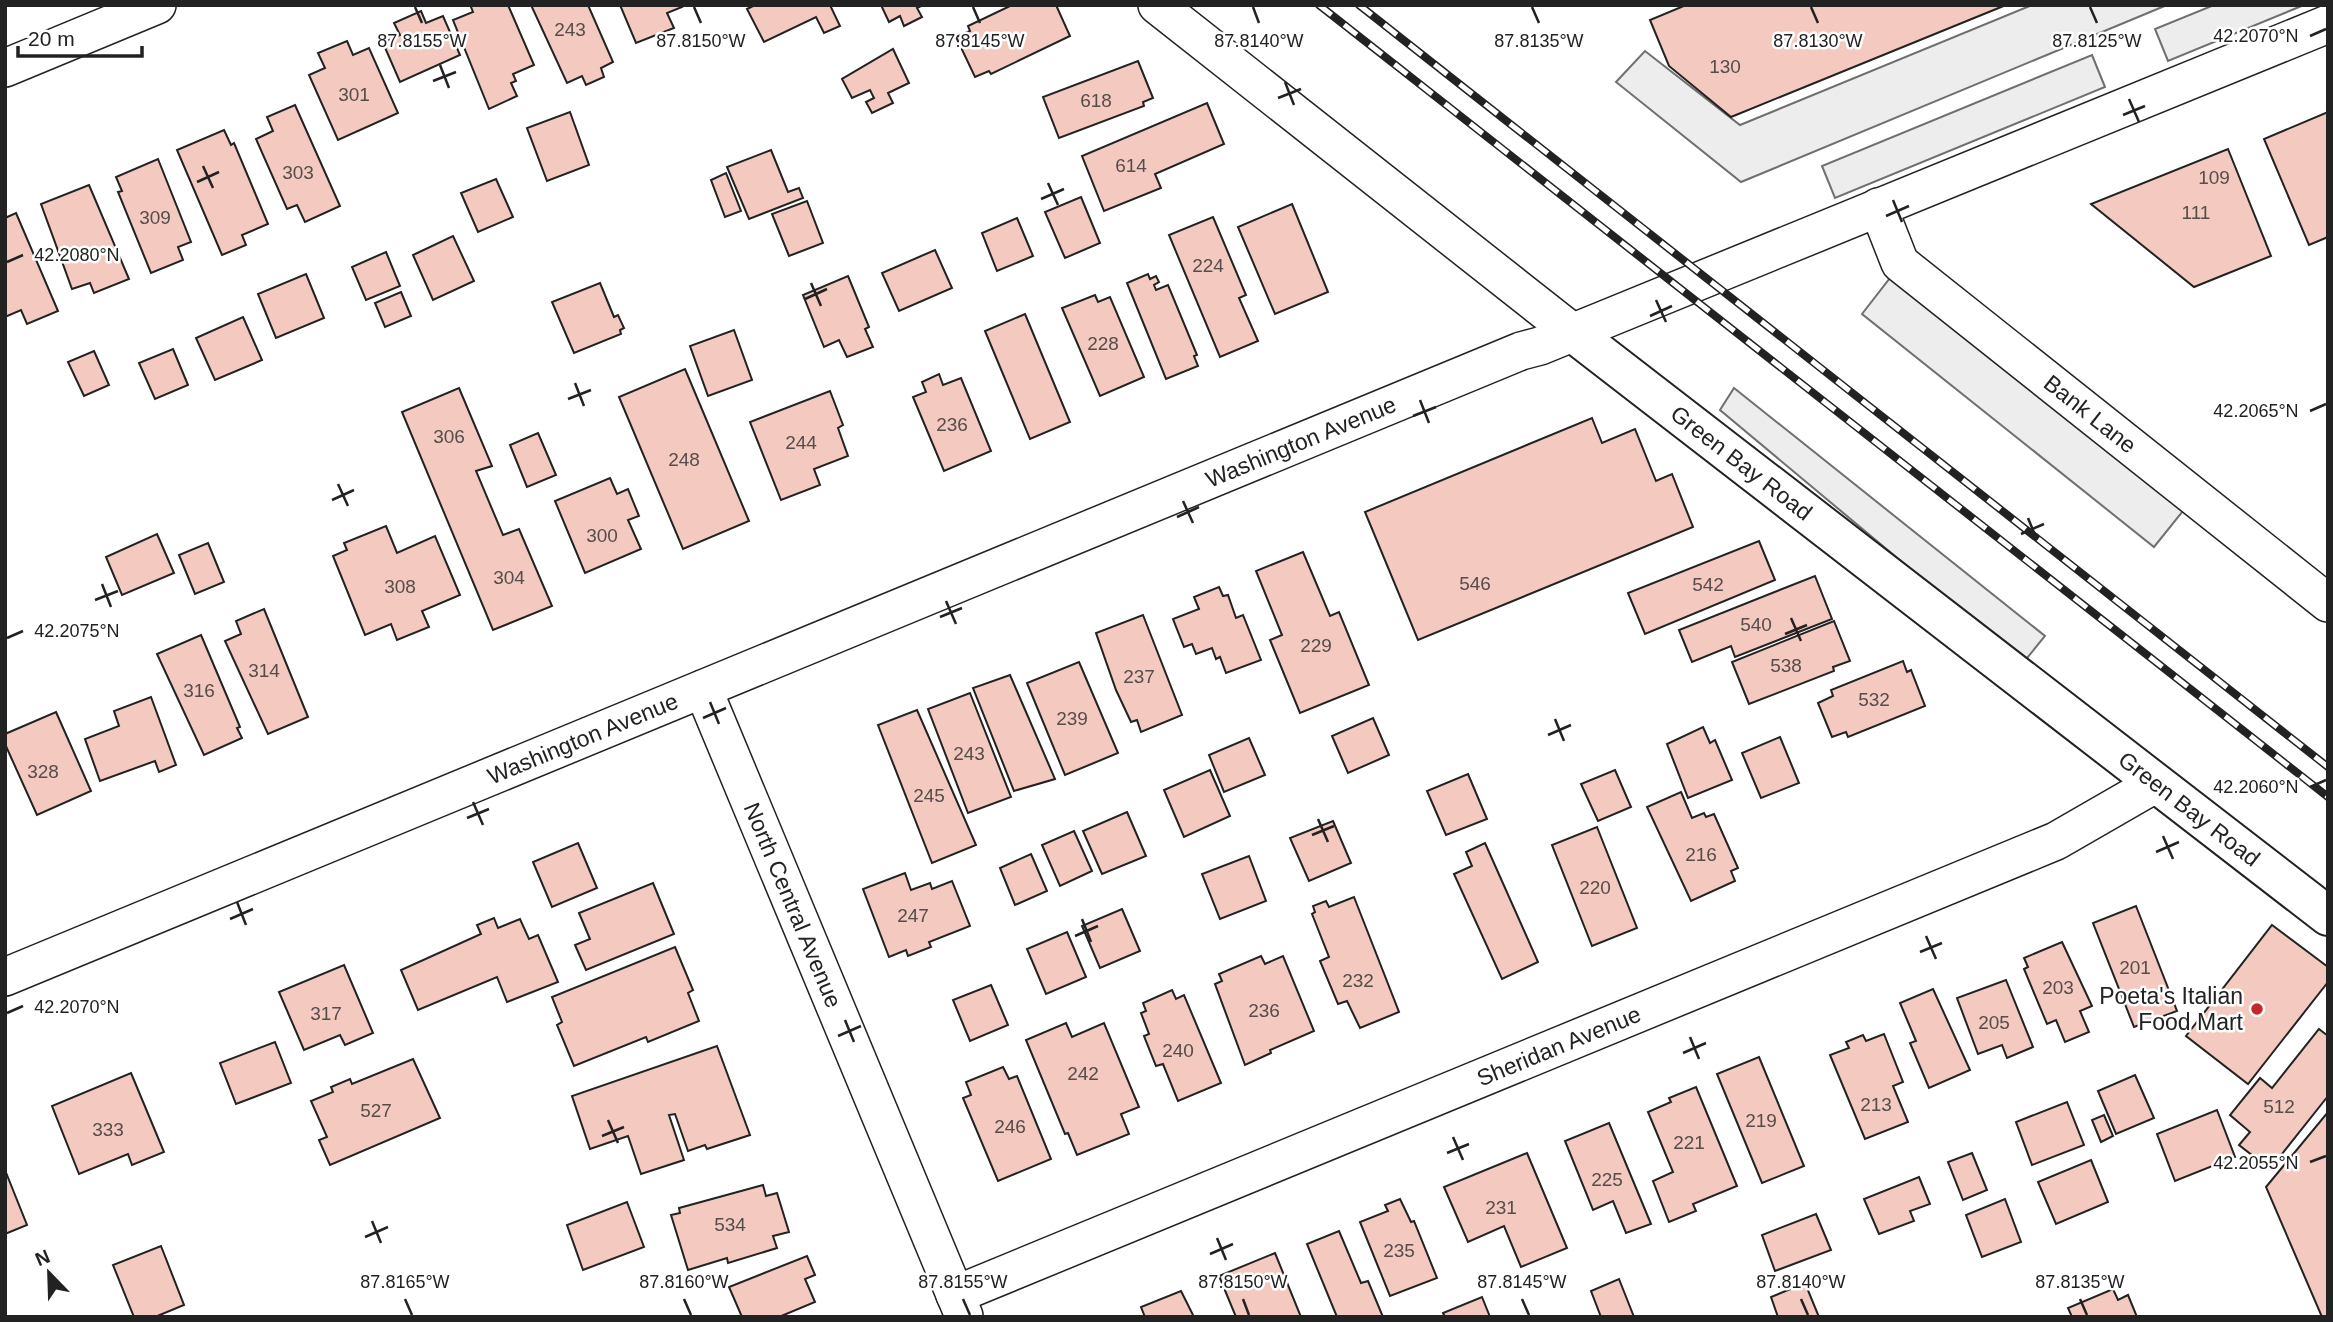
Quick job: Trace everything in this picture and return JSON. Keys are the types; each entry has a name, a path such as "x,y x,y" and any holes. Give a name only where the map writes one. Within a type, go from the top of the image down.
{"street":[{"path":"5,68 157,5"},
{"name":"Green Bay Road","path":"1157,5 1572,332 2328,916"},
{"name":"Washington Avenue","path":"5,977 2328,23"},
{"name":"Bank Lane","path":"1878,207 1900,263 2328,603"},
{"name":"North Central Avenue","path":"703,689 960,1306"},
{"name":"Sheridan Avenue","path":"960,1306 2056,841 2155,784"}],"shaded area":[{"path":"2032,5 2167,5 1741,182 1616,82 1645,51 1740,125"},
{"path":"2214,5 2304,5 2168,61 2155,29"},
{"path":"2092,55 2105,87 1835,198 1822,166"},
{"path":"1890,278 2183,511 2154,547 1862,314"},
{"path":"1734,388 2045,636 2023,663 1720,410"}],"building":[{"path":"474,5 508,5 534,65 513,74 516,81 511,83 517,96 489,109 453,20 473,12 471,7"},
{"path":"531,5 588,5 613,62 601,68 604,77 586,85 582,76 567,83"},
{"path":"620,5 682,7 667,13 674,28 636,43"},
{"path":"755,5 830,5 840,26 824,33 816,17 764,42 747,9"},
{"path":"881,5 923,5 917,8 922,17 904,26 900,16 889,22"},
{"path":"1012,5 1056,5 1070,36 991,74 989,71 975,77 956,37 970,31 968,26"},
{"path":"1686,5 2006,5 1731,117 1669,66 1650,20"},
{"path":"421,11 426,23 443,16 460,55 400,82 383,43 400,35 394,23"},
{"path":"347,41 353,55 369,48 398,113 338,140 309,75 325,68 318,53"},
{"path":"893,49 909,83 888,93 893,103 872,113 866,102 874,98 870,90 852,98 842,79"},
{"path":"1138,61 1153,98 1143,102 1144,106 1059,138 1043,97"},
{"path":"1207,103 1224,144 1155,174 1161,188 1104,211 1082,156"},
{"path":"295,105 340,206 305,222 297,205 287,209 256,139 273,131 267,117"},
{"path":"570,112 589,165 547,181 527,128"},
{"path":"2328,112 2328,237 2309,245 2264,139"},
{"path":"224,130 231,145 234,143 268,224 242,235 246,245 222,255 177,150"},
{"path":"2228,149 2271,256 2194,287 2091,204"},
{"path":"771,150 788,192 799,188 803,198 749,219 727,167"},
{"path":"158,159 191,242 178,247 183,260 151,273 118,192 122,191 116,177"},
{"path":"726,173 741,211 725,217 711,180"},
{"path":"496,179 513,217 478,232 461,193"},
{"path":"89,185 129,279 94,293 90,283 72,289 41,204"},
{"path":"1081,197 1100,243 1065,258 1045,212"},
{"path":"807,201 823,243 789,256 772,214"},
{"path":"1292,204 1328,292 1275,314 1238,227"},
{"path":"16,213 58,311 27,324 21,310 5,317 5,218"},
{"path":"1213,217 1246,295 1239,298 1258,341 1220,357 1169,235"},
{"path":"1017,218 1033,256 997,271 982,233"},
{"path":"453,236 474,281 433,300 413,255"},
{"path":"935,250 952,288 899,311 882,273"},
{"path":"386,252 400,286 366,300 352,267"},
{"path":"306,274 324,318 276,338 258,294"},
{"path":"1148,274 1150,279 1156,276 1159,282 1154,285 1156,290 1168,285 1197,355 1194,356 1198,366 1166,379 1127,283"},
{"path":"848,276 869,327 865,329 873,347 847,357 839,340 824,347 803,295"},
{"path":"600,283 614,317 618,315 624,328 620,330 621,334 574,353 552,302"},
{"path":"401,292 411,316 385,327 375,303"},
{"path":"1095,295 1098,302 1110,297 1144,377 1100,396 1062,308"},
{"path":"1025,314 1070,422 1030,439 985,331"},
{"path":"243,317 262,360 215,380 196,338"},
{"path":"734,330 752,380 708,396 690,346"},
{"path":"173,349 188,385 155,399 139,363"},
{"path":"94,351 109,385 84,396 68,362"},
{"path":"685,369 749,521 683,549 619,397"},
{"path":"939,374 943,385 961,378 991,451 944,471 913,397 926,392 922,382"},
{"path":"459,388 492,466 476,471 503,535 519,529 552,606 493,630 402,412"},
{"path":"830,391 843,425 838,428 848,456 814,469 820,485 781,500 750,422"},
{"path":"1592,418 1602,443 1635,429 1656,481 1672,474 1693,527 1418,640 1365,512"},
{"path":"538,433 556,475 527,487 510,445"},
{"path":"610,478 617,494 628,489 639,516 628,520 641,549 585,573 555,501"},
{"path":"386,526 397,553 435,536 460,595 422,611 429,627 397,640 391,624 365,635 333,556 347,550 344,543"},
{"path":"157,534 174,573 122,595 106,557"},
{"path":"1759,541 1775,580 1645,634 1628,593"},
{"path":"208,543 224,582 195,594 179,555"},
{"path":"1303,552 1330,616 1339,612 1369,685 1300,713 1270,640 1282,635 1256,571"},
{"path":"1815,576 1832,619 1735,657 1731,646 1692,662 1679,630"},
{"path":"1219,587 1223,596 1228,595 1236,618 1243,615 1261,660 1226,673 1220,657 1216,659 1212,648 1196,654 1192,644 1184,647 1173,619 1199,609 1194,597"},
{"path":"264,609 308,717 268,734 225,641 241,634 236,621"},
{"path":"1143,615 1182,715 1141,732 1137,720 1131,722 1116,690 1096,633"},
{"path":"1834,621 1850,661 1833,667 1834,671 1749,704 1732,662"},
{"path":"201,635 240,727 237,728 242,738 204,755 157,654"},
{"path":"1903,661 1907,672 1911,670 1925,706 1848,737 1846,732 1832,737 1818,703 1833,696 1831,690"},
{"path":"1079,662 1118,753 1065,775 1027,683"},
{"path":"1010,675 1055,779 1014,791 973,688"},
{"path":"970,693 1011,797 968,813 928,709"},
{"path":"151,697 176,765 159,772 155,761 100,781 85,739 119,726 114,711"},
{"path":"917,710 976,845 932,863 878,725"},
{"path":"56,712 91,791 37,815 5,744 5,734"},
{"path":"1373,718 1389,755 1348,773 1332,736"},
{"path":"1703,727 1710,743 1715,740 1732,780 1688,798 1667,744"},
{"path":"1780,737 1799,783 1761,798 1742,753"},
{"path":"1249,738 1265,775 1224,792 1209,755"},
{"path":"1210,770 1230,816 1184,837 1164,790"},
{"path":"1615,770 1631,807 1598,821 1581,784"},
{"path":"1468,774 1487,819 1446,835 1427,791"},
{"path":"1681,792 1692,818 1704,813 1706,817 1714,814 1738,868 1731,871 1735,881 1691,901 1647,807"},
{"path":"1127,812 1146,856 1102,874 1083,831"},
{"path":"1333,821 1351,863 1309,881 1290,838"},
{"path":"1597,827 1637,928 1592,946 1552,845"},
{"path":"1074,831 1092,871 1060,886 1042,845"},
{"path":"578,843 597,888 552,907 533,862"},
{"path":"1485,843 1538,962 1502,979 1454,874 1472,866 1466,852"},
{"path":"1031,854 1047,891 1015,905 1000,868"},
{"path":"1249,856 1266,901 1220,919 1202,874"},
{"path":"905,873 911,890 930,883 932,889 952,881 970,926 929,942 931,947 908,956 906,950 889,957 863,889"},
{"path":"653,883 674,934 586,970 575,945 590,939 579,913"},
{"path":"1354,897 1399,1012 1360,1028 1347,1001 1338,1004 1320,961 1329,957 1312,914 1315,912 1313,906 1326,901 1329,907"},
{"path":"2136,906 2177,1011 2134,1027 2093,923"},
{"path":"1122,909 1140,951 1100,968 1082,926"},
{"path":"494,918 498,928 520,919 529,939 538,935 558,982 507,1002 497,977 418,1010 401,970 481,934 477,925"},
{"name":"Poeta's Italian Food Mart","path":"2272,925 2328,967 2328,982 2248,1084 2186,1036"},
{"path":"1067,932 1086,977 1046,994 1027,949"},
{"path":"2062,942 2092,1006 2080,1011 2089,1032 2065,1042 2056,1020 2047,1024 2024,969 2028,967 2024,958"},
{"path":"675,947 693,990 688,993 699,1021 648,1042 646,1037 574,1066 557,1025 562,1022 552,997"},
{"path":"1261,956 1265,964 1283,956 1314,1031 1270,1050 1271,1053 1245,1065 1215,984 1222,981 1219,974"},
{"path":"344,965 373,1033 345,1045 340,1035 304,1050 279,992"},
{"path":"2006,980 2033,1047 2007,1058 2002,1045 1978,1054 1957,998"},
{"path":"991,985 1008,1025 970,1041 953,1000"},
{"path":"1933,989 1970,1070 1929,1088 1910,1043 1916,1041 1900,1003"},
{"path":"1172,990 1176,999 1184,995 1221,1083 1178,1101 1163,1064 1156,1066 1144,1036 1149,1034 1141,1013 1146,1011 1143,1003"},
{"path":"1066,1023 1072,1037 1104,1023 1139,1107 1121,1114 1129,1134 1077,1155 1068,1133 1065,1134 1026,1040"},
{"path":"2319,1029 2328,1036 2328,1096 2270,1169 2239,1145 2250,1132 2230,1115 2260,1078 2272,1088"},
{"path":"1884,1034 1903,1082 1893,1086 1908,1122 1865,1139 1830,1055 1849,1048 1846,1042 1863,1035 1866,1041"},
{"path":"275,1042 291,1083 236,1104 220,1063"},
{"path":"717,1046 750,1135 707,1149 705,1145 688,1151 675,1114 669,1115 684,1160 641,1174 628,1136 590,1149 572,1096"},
{"path":"1759,1057 1804,1166 1762,1183 1717,1074"},
{"path":"413,1059 440,1118 330,1165 319,1140 327,1137 311,1101 333,1092 331,1087 350,1079 352,1084"},
{"path":"1003,1067 1009,1079 1017,1076 1051,1159 998,1181 963,1098 971,1095 966,1082"},
{"path":"131,1073 164,1152 132,1165 128,1154 79,1174 52,1106"},
{"path":"2135,1075 2154,1118 2116,1134 2098,1091"},
{"path":"1696,1087 1737,1186 1693,1204 1696,1211 1669,1222 1653,1181 1673,1172 1648,1112 1671,1102 1669,1098"},
{"path":"2067,1102 2084,1145 2032,1165 2016,1122"},
{"path":"2217,1110 2235,1157 2175,1181 2157,1134"},
{"path":"2328,1112 2328,1317 2322,1317 2266,1187"},
{"path":"2104,1115 2113,1136 2101,1142 2092,1120"},
{"path":"1609,1123 1651,1224 1626,1233 1613,1201 1593,1210 1565,1141"},
{"path":"1527,1153 1567,1248 1521,1267 1504,1226 1468,1242 1444,1187"},
{"path":"1972,1153 1987,1190 1963,1200 1948,1162"},
{"path":"2091,1160 2108,1202 2056,1224 2038,1182"},
{"path":"5,1170 27,1225 5,1234"},
{"path":"1919,1177 1930,1204 1910,1211 1914,1221 1879,1234 1864,1199"},
{"path":"763,1185 766,1196 777,1193 789,1232 773,1236 777,1248 728,1263 727,1258 688,1270 671,1215 680,1213 679,1208"},
{"path":"1400,1199 1411,1222 1414,1221 1437,1278 1390,1296 1360,1222 1388,1211 1385,1205"},
{"path":"2005,1199 2021,1242 1982,1257 1966,1215"},
{"path":"627,1202 644,1247 583,1270 567,1225"},
{"path":"1816,1214 1831,1250 1775,1271 1762,1235"},
{"path":"1339,1231 1361,1283 1368,1281 1383,1317 1337,1317 1307,1244"},
{"path":"161,1246 184,1305 155,1317 134,1317 113,1265"},
{"path":"1275,1253 1301,1317 1236,1317 1219,1276"},
{"path":"807,1256 815,1275 805,1279 815,1302 779,1317 742,1317 729,1287"},
{"path":"1619,1279 1634,1317 1601,1317 1591,1291"},
{"path":"1805,1283 1819,1317 1778,1317 1771,1297"},
{"path":"2113,1289 2118,1300 2128,1295 2137,1317 2072,1317 2068,1308"},
{"path":"1181,1291 1194,1317 1145,1317 1141,1307"},
{"path":"1482,1297 1490,1317 1445,1317 1443,1313"}],"railway":[{"path":"1319,5 2328,797"},
{"path":"1359,5 2328,767"}],"place":[{"name":"Poeta's Italian Food Mart","path":"2257,1009"}]}
